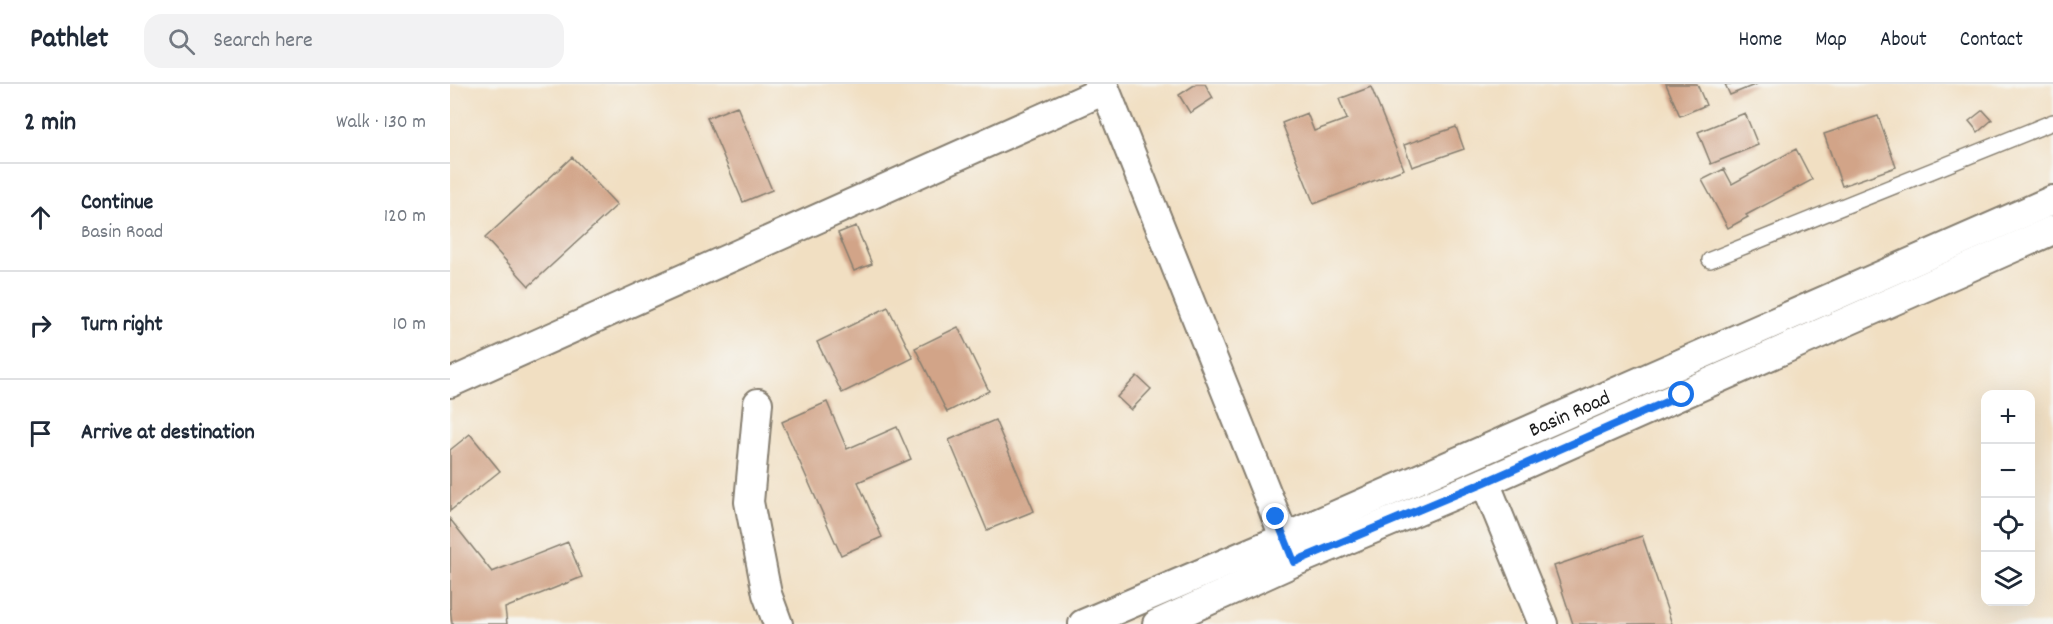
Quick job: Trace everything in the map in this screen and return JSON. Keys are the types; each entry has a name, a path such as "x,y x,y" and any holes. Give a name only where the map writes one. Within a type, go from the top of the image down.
{"street":[{"path":"450,383 1104,87 1289,550"},
{"name":"Basin Road","path":"1157,624 1289,550 2053,200"},
{"name":"Basin Road","path":"1083,624 1485,482 2053,230"},
{"path":"758,403 749,502 767,594 778,624"},
{"path":"1485,482 1543,624"}],"lane":[{"path":"1710,260 2053,122"}],"building":[{"path":"1196,84 1205,84 1213,98 1190,113 1179,95"},
{"path":"1666,84 1697,84 1706,105 1680,116"},
{"path":"1725,84 1757,84 1730,95"},
{"path":"1371,87 1404,169 1314,204 1282,123 1307,113 1314,131 1347,119 1339,99"},
{"path":"737,106 772,190 743,202 707,118"},
{"path":"1983,110 1992,120 1978,132 1969,121"},
{"path":"1745,113 1758,145 1711,164 1698,132"},
{"path":"1878,116 1896,167 1842,186 1824,134"},
{"path":"1456,127 1464,149 1412,167 1404,145"},
{"path":"1796,149 1812,180 1746,215 1748,217 1728,228 1702,180 1724,169 1732,184"},
{"path":"572,157 617,205 529,286 485,238"},
{"path":"856,226 872,264 854,271 838,233"},
{"path":"888,307 913,358 842,393 817,342"},
{"path":"958,327 989,391 947,412 915,348"},
{"path":"1137,376 1151,389 1131,410 1117,397"},
{"path":"827,402 847,449 897,427 911,459 858,482 882,537 841,555 782,422"},
{"path":"995,420 1034,511 987,530 949,440"},
{"path":"470,434 500,471 450,511 450,450"},
{"path":"450,519 492,572 568,542 582,577 505,608 507,624 452,624"},
{"path":"1642,536 1672,624 1573,624 1554,566"}],"route":[{"path":"1276,517 1294,562 1485,482 1682,395"}]}
